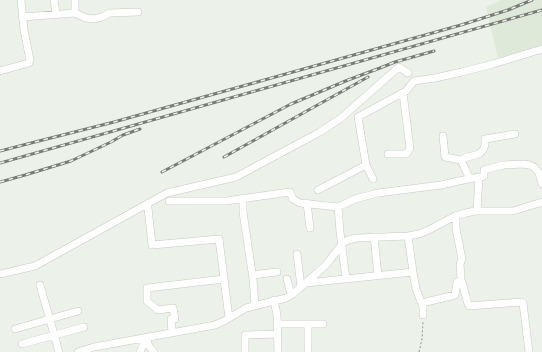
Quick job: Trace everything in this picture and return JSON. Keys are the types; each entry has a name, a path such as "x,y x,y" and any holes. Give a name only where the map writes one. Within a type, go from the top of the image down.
{"street":[{"path":"0,71 29,63 30,60 22,17 21,0"},
{"path":"54,0 56,14"},
{"path":"75,0 75,13"},
{"path":"22,17 75,13 86,18 94,19 110,13 138,12"},
{"path":"373,179 366,165 358,117 406,92 414,81 462,72 542,49"},
{"path":"0,274 35,266 167,193 236,177 320,132 341,118 399,66 408,73"},
{"path":"388,154 405,154 410,148 403,93"},
{"path":"443,136 446,157 461,160 479,154 485,145 485,139 516,134"},
{"path":"461,160 470,179"},
{"path":"169,201 226,201 290,192 293,200 300,203 338,207 355,199 378,193 441,185 484,176 484,170 503,165 523,164 530,165 535,168 539,173 542,184"},
{"path":"318,190 366,165"},
{"path":"477,211 479,177"},
{"path":"243,198 243,212 255,305"},
{"path":"78,352 94,347 215,325 224,322 246,308 286,298 326,265 342,245 348,240 357,238 408,236 419,234 456,216 477,211 513,211 542,202"},
{"path":"307,203 310,228"},
{"path":"338,207 346,279"},
{"path":"148,208 152,245 219,240 230,318"},
{"path":"422,303 455,295 460,280 460,264 462,259 456,229 456,216"},
{"path":"408,236 416,289 422,303 423,315"},
{"path":"374,237 378,275"},
{"path":"297,254 303,285"},
{"path":"252,275 277,272"},
{"path":"303,285 413,272"},
{"path":"172,333 171,319 175,319 173,308 158,310 147,301 147,288 224,279"},
{"path":"288,279 291,295"},
{"path":"460,280 469,306 523,303 529,352"},
{"path":"40,285 60,352"},
{"path":"274,300 277,315 278,352"},
{"path":"15,328 78,311"},
{"path":"277,324 323,324"},
{"path":"308,324 308,351"},
{"path":"22,344 84,327"},
{"path":"245,352 245,335 278,334"},
{"path":"140,352 146,338"},
{"path":"146,338 149,346 154,352"}],"path":[{"path":"419,352 422,339 423,315"}],"shaded area":[{"path":"502,0 542,0 542,45 498,58 486,7"}],"railway":[{"path":"0,151 114,122 461,25 508,10 532,0"},
{"path":"0,163 542,10"},
{"path":"162,172 291,104 395,62 434,51"},
{"path":"224,157 368,77"},
{"path":"0,182 71,161 123,135 140,129"}]}
